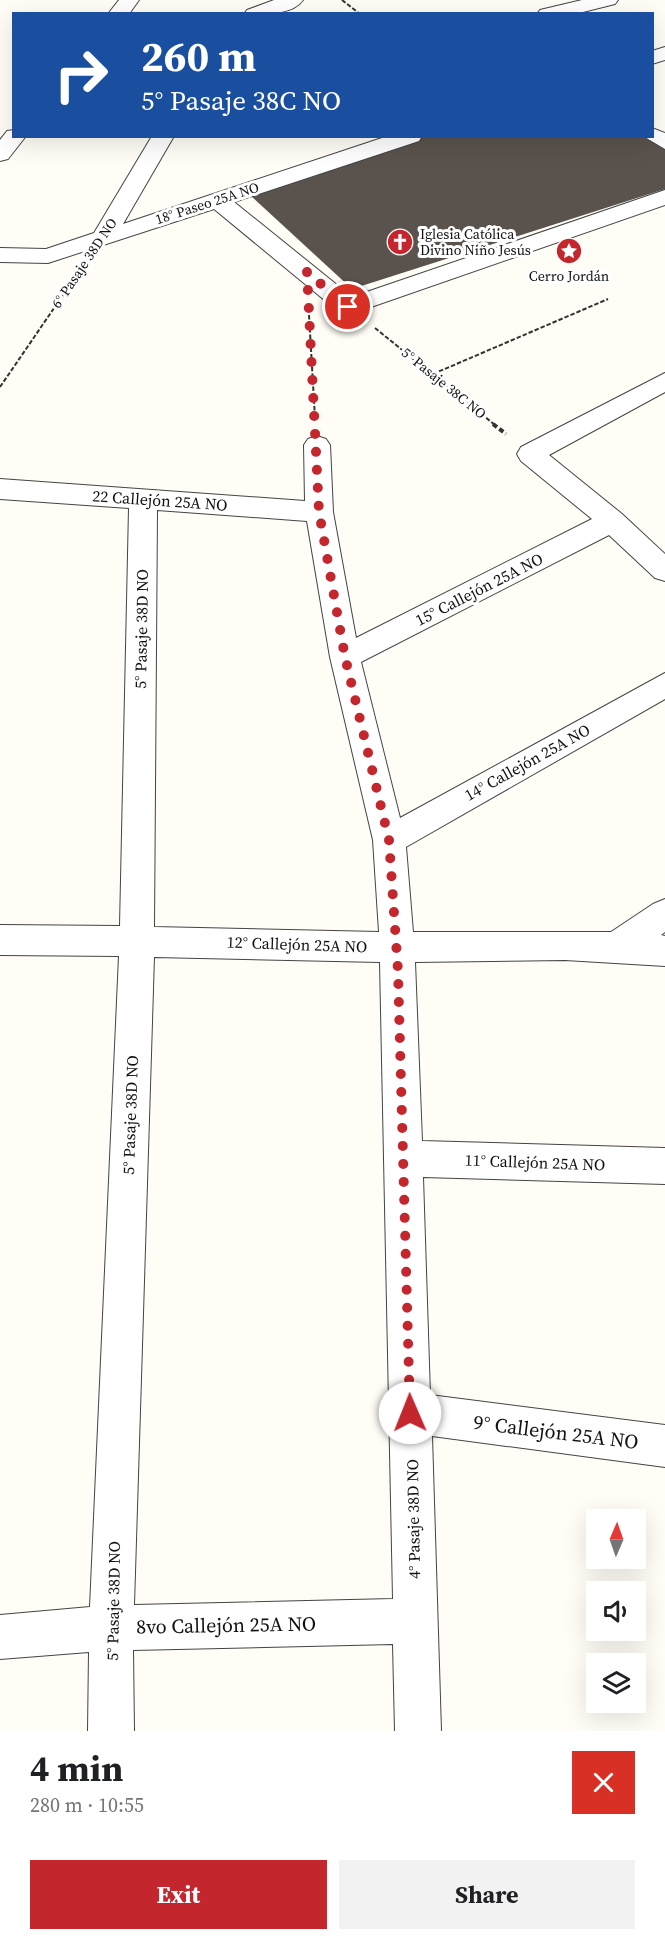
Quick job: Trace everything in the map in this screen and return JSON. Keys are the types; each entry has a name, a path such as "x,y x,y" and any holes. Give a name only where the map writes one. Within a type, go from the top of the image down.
{"street":[{"path":"120,12 129,0"},
{"path":"259,12 292,0"},
{"path":"556,12 608,0"},
{"path":"0,154 13,138"},
{"name":"6° Pasaje 38D NO","path":"103,237 162,138"},
{"name":"18° Paseo 25A NO","path":"0,255 48,256 405,138"},
{"path":"218,200 348,307 665,196"},
{"path":"665,381 530,454 612,521 665,571"},
{"name":"4° Pasaje 38D NO","path":"317,445 319,512 345,657 389,840 397,947 404,1158 418,1731"},
{"name":"22 Callejón 25A NO","path":"0,489 319,512"},
{"name":"5° Pasaje 38D NO","path":"111,1731 111,1628 137,940 143,499"},
{"name":"15° Callejón 25A NO","path":"345,657 612,521"},
{"name":"14° Callejón 25A NO","path":"389,840 665,685"},
{"path":"619,945 665,914"},
{"name":"12° Callejón 25A NO","path":"0,940 137,940 397,947 619,945 665,951"},
{"name":"11° Callejón 25A NO","path":"404,1158 665,1166"},
{"name":"9° Callejón 25A NO","path":"410,1413 665,1446"},
{"name":"8vo Callejón 25A NO","path":"0,1637 111,1628 416,1621"}],"path":[{"path":"342,0 357,12"},
{"name":"6° Pasaje 38D NO","path":"0,387 103,237"},
{"path":"307,272 317,445"},
{"path":"433,374 608,299"},
{"name":"5° Pasaje 38C NO","path":"348,307 530,454"}],"building":[{"name":"Iglesia Católica Divino Niño Jesús","path":"420,138 653,138 665,147 665,189 352,289 250,195"}],"place":[{"name":"Iglesia Católica Divino Niño Jesús","path":"400,242"},
{"name":"Cerro Jordán","path":"569,251"}],"route":[{"path":"348,307 307,272 319,512 345,657 389,840 398,971 410,1413"}]}
